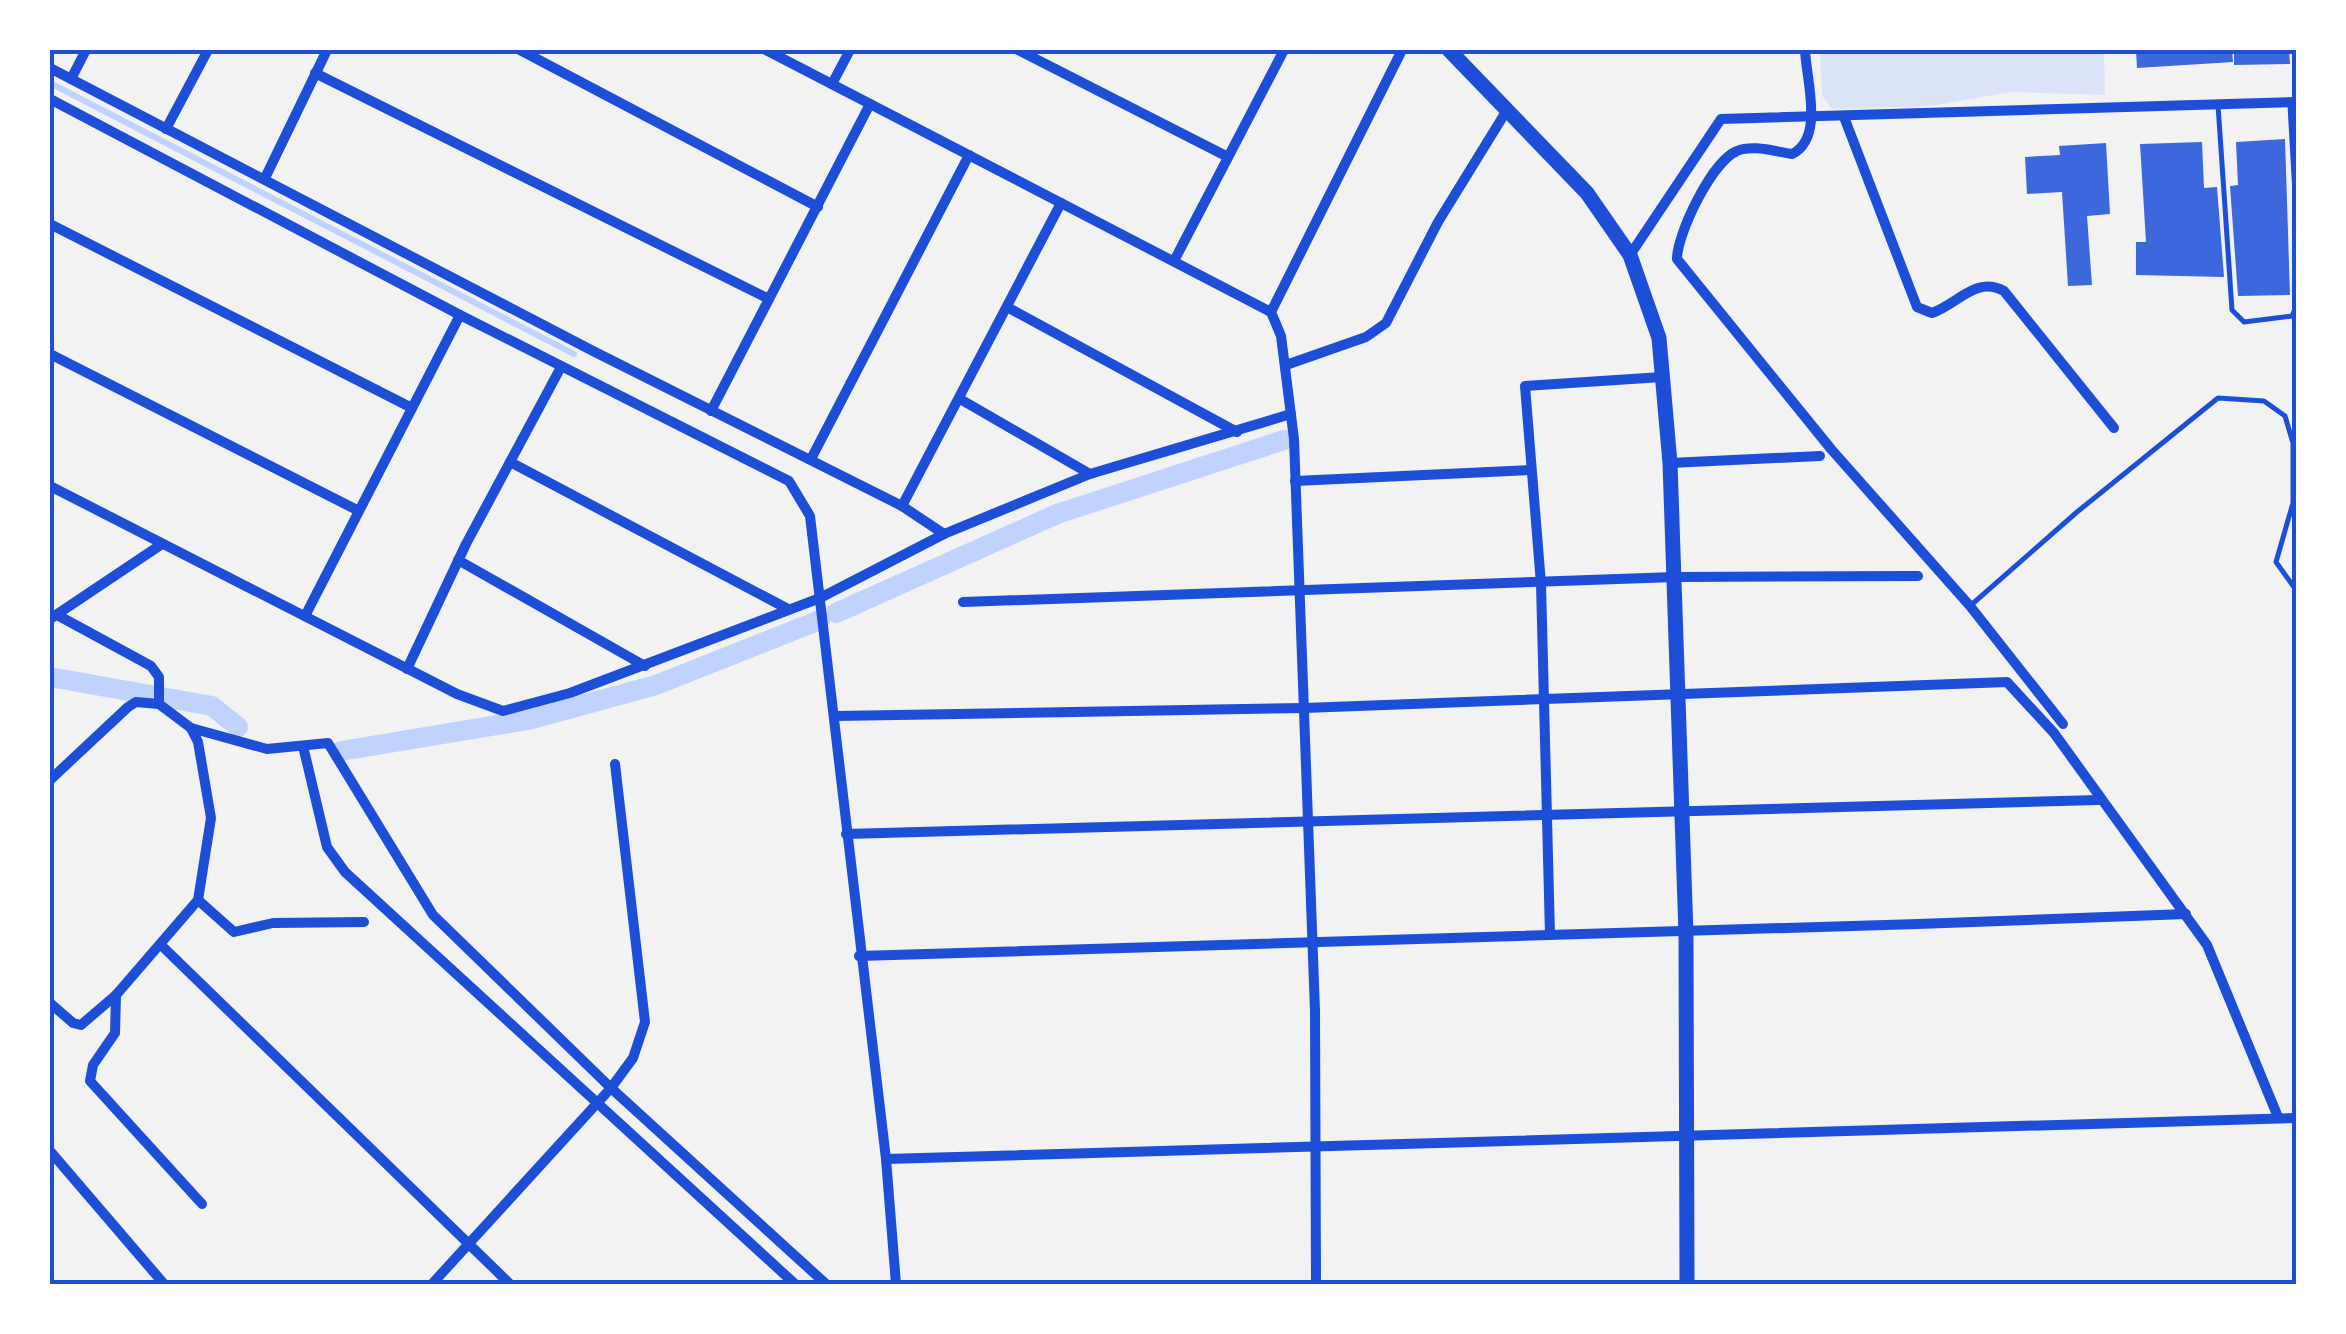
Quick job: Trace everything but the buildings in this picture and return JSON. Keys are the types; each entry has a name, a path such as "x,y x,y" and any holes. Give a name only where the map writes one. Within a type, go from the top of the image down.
{"main road":[{"path":"1449,50 1587,194 1630,255 1654,321 1670,463 1675,576 1690,1135 1688,1284"}],"street":[{"path":"71,78 86,50"},
{"path":"166,128 208,50"},
{"path":"265,178 327,50"},
{"path":"520,50 818,207"},
{"path":"766,50 1271,312"},
{"path":"832,84 850,50"},
{"path":"1018,50 1228,157"},
{"path":"1316,1284 1312,940 1295,481 1286,365 1271,312 1402,50"},
{"path":"1805,50 1812,116 1800,150 1792,154 1748,148 1720,165 1684,228 1678,260 1831,448 1970,606 2063,724"},
{"path":"1174,261 1279,52"},
{"path":"50,68 902,506 944,534"},
{"path":"315,73 769,299"},
{"path":"50,99 460,315 789,481 810,516 886,1159 896,1284"},
{"path":"1630,255 1720,119 2293,102"},
{"path":"711,411 870,104"},
{"path":"1286,365 1366,338 1386,324 1438,222 1507,110"},
{"path":"1844,116 1918,307 1932,313 1952,305 1978,285 1990,284 2004,291 2114,428"},
{"path":"811,459 969,155"},
{"path":"902,506 1061,203"},
{"path":"50,224 412,408"},
{"path":"1007,307 1237,432"},
{"path":"305,616 460,315"},
{"path":"50,354 358,510"},
{"path":"407,669 458,560 562,367"},
{"path":"1550,934 1541,584 1524,395 1529,382 1662,377"},
{"path":"960,399 1090,474"},
{"path":"50,486 407,669 504,711 645,666 820,598 944,534 1090,474 1291,414"},
{"path":"1670,463 1820,456"},
{"path":"510,462 788,609"},
{"path":"1295,481 1531,470"},
{"path":"159,701 159,677 140,660 54,618 162,544"},
{"path":"458,560 645,666"},
{"path":"963,602 1300,593 1675,576 1918,576"},
{"path":"836,716 1304,708 2007,682 2054,733 2098,800 2207,946 2278,1117"},
{"path":"50,780 136,702 159,701 192,728 267,749 328,742 433,915 611,1088 826,1284"},
{"path":"50,1002 73,1024 81,1024 116,995 198,900 211,818 192,728"},
{"path":"303,746 334,859 795,1284"},
{"path":"432,1284 611,1088 633,1058 645,1022 616,764"},
{"path":"846,834 1307,824 1679,807 2098,800"},
{"path":"198,900 234,932 273,923 364,922"},
{"path":"859,956 1312,940 1686,934 2186,914"},
{"path":"161,945 510,1284"},
{"path":"116,995 115,1033 93,1065 90,1081 202,1204"},
{"path":"886,1159 2296,1118"},
{"path":"50,1151 164,1284"}],"lane":[{"path":"2293,102 2296,212"},
{"path":"2218,105 2232,310 2244,322 2292,316 2296,307"},
{"path":"1970,606 2077,512 2218,398 2264,401 2285,416 2293,442 2293,504 2276,562 2296,590"}],"shaded area":[{"path":"1820,50 2104,50 2105,95 2012,92 1931,106 1832,109 1822,96"}],"waterway":[{"path":"50,83 574,354"},
{"path":"836,613 1057,514 1284,440"},
{"path":"341,751 528,720 656,685 820,620"},
{"path":"50,677 212,706 238,727"}]}
